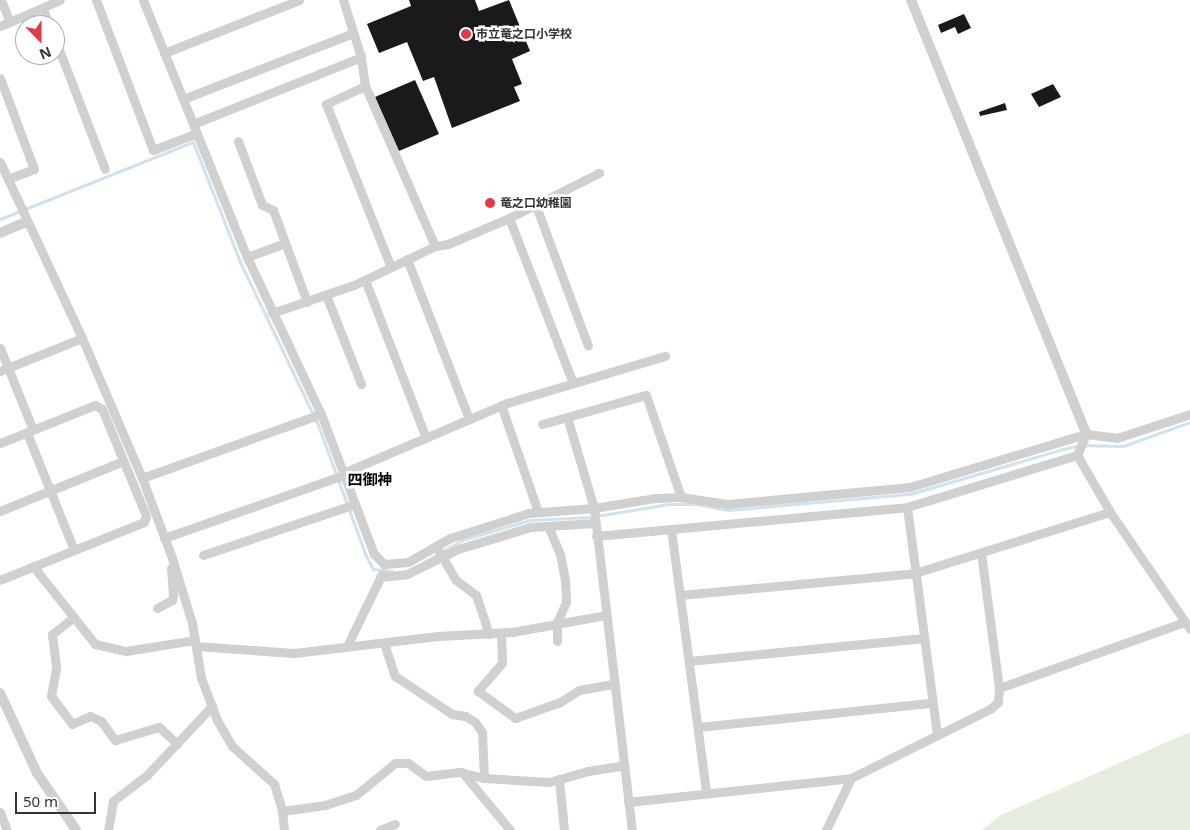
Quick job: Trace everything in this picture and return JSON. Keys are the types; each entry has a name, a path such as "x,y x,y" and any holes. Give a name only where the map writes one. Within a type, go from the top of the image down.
{"street":[{"path":"1,0 10,22"},
{"path":"0,26 60,0"},
{"path":"96,0 153,150 197,133"},
{"path":"143,0 247,257 316,415 340,476 349,506 382,571"},
{"path":"164,53 299,0"},
{"path":"343,0 361,57 365,86 435,246"},
{"path":"596,536 907,507 1077,455 1086,434 911,0"},
{"path":"43,8 46,15"},
{"path":"183,100 353,33"},
{"path":"193,124 361,57"},
{"path":"65,65 105,169"},
{"path":"0,78 34,169 8,179"},
{"path":"365,86 326,104 391,267"},
{"path":"238,141 262,205 273,210 308,302"},
{"path":"0,162 20,210 82,338 142,478 172,558 195,643 201,678 212,706 232,746 274,784 282,811 283,828"},
{"path":"272,313 308,302 365,280 435,246 448,244 536,206 599,173"},
{"path":"536,206 588,346"},
{"path":"509,218 573,383"},
{"path":"0,233 26,222"},
{"path":"247,257 285,243"},
{"path":"407,259 469,419"},
{"path":"365,280 426,438"},
{"path":"326,295 361,384"},
{"path":"4,370 82,338"},
{"path":"0,348 4,370 30,432 74,550"},
{"path":"164,538 340,476 502,405 664,356"},
{"path":"542,424 646,395 681,497"},
{"path":"0,443 95,404 102,409 146,516 144,522 0,580"},
{"path":"502,405 538,512"},
{"path":"382,571 407,574 439,551 450,538 538,512 594,508 656,498 681,497 728,504 910,487 1086,434 1117,438 1190,414"},
{"path":"142,478 316,415"},
{"path":"567,417 594,508 632,830"},
{"path":"1077,455 1110,512 1190,630"},
{"path":"0,511 123,461"},
{"path":"203,555 349,506"},
{"path":"907,507 937,735"},
{"path":"680,596 915,573 1110,512"},
{"path":"347,646 382,571 439,551 531,527 595,523"},
{"path":"548,526 560,554 565,580 566,602 557,622 556,641"},
{"path":"671,529 706,793"},
{"path":"439,551 456,580 476,595 489,634"},
{"path":"628,802 851,778 990,709 998,702 999,688 981,552"},
{"path":"156,608 174,596 172,558"},
{"path":"34,566 95,644 126,650 195,643 294,654 438,636 501,633 606,615"},
{"path":"74,617 52,634 56,668 51,696 72,724 90,716 101,721 115,740 159,727 177,744"},
{"path":"999,688 1184,622"},
{"path":"501,633 502,663 478,691 515,718 560,702 580,690 614,684"},
{"path":"689,661 924,638"},
{"path":"384,643 396,676 452,714 465,716 475,722 482,732 484,778"},
{"path":"0,693 37,773 76,830"},
{"path":"698,727 932,703"},
{"path":"108,830 113,801 147,775 212,706"},
{"path":"282,811 325,805 356,795 395,764 408,763 426,776 462,772 484,778 549,782 624,765"},
{"path":"462,772 510,830"},
{"path":"826,830 851,778"},
{"path":"559,779 564,830"},
{"path":"0,812 7,830"},
{"path":"380,830 395,824"}],"shaded area":[{"path":"1190,732 1190,830 982,830 1001,815"}],"building":[{"path":"409,0 475,0 479,11 509,0 530,51 512,59 522,84 514,87 520,101 452,128 434,77 423,81 407,42 379,53 367,24 411,6"},
{"path":"964,14 971,28 958,34 955,27 941,33 938,25"},
{"path":"415,80 439,134 399,151 375,97"},
{"path":"1053,84 1061,97 1039,107 1031,94"},
{"path":"1005,103 1007,110 980,116 979,112"}],"waterway":[{"path":"0,219 193,142 240,262 318,425 366,556 373,569 392,571"},
{"path":"424,562 462,540 530,520 590,517 669,504 697,504 729,510 910,494 1063,449 1081,445 1123,446 1190,422"}],"place":[{"name":"市立竜之口小学校","path":"466,34"},
{"name":"竜之口幼稚園","path":"490,203"}],"district":[{"name":"四御神","path":"370,480"}]}
